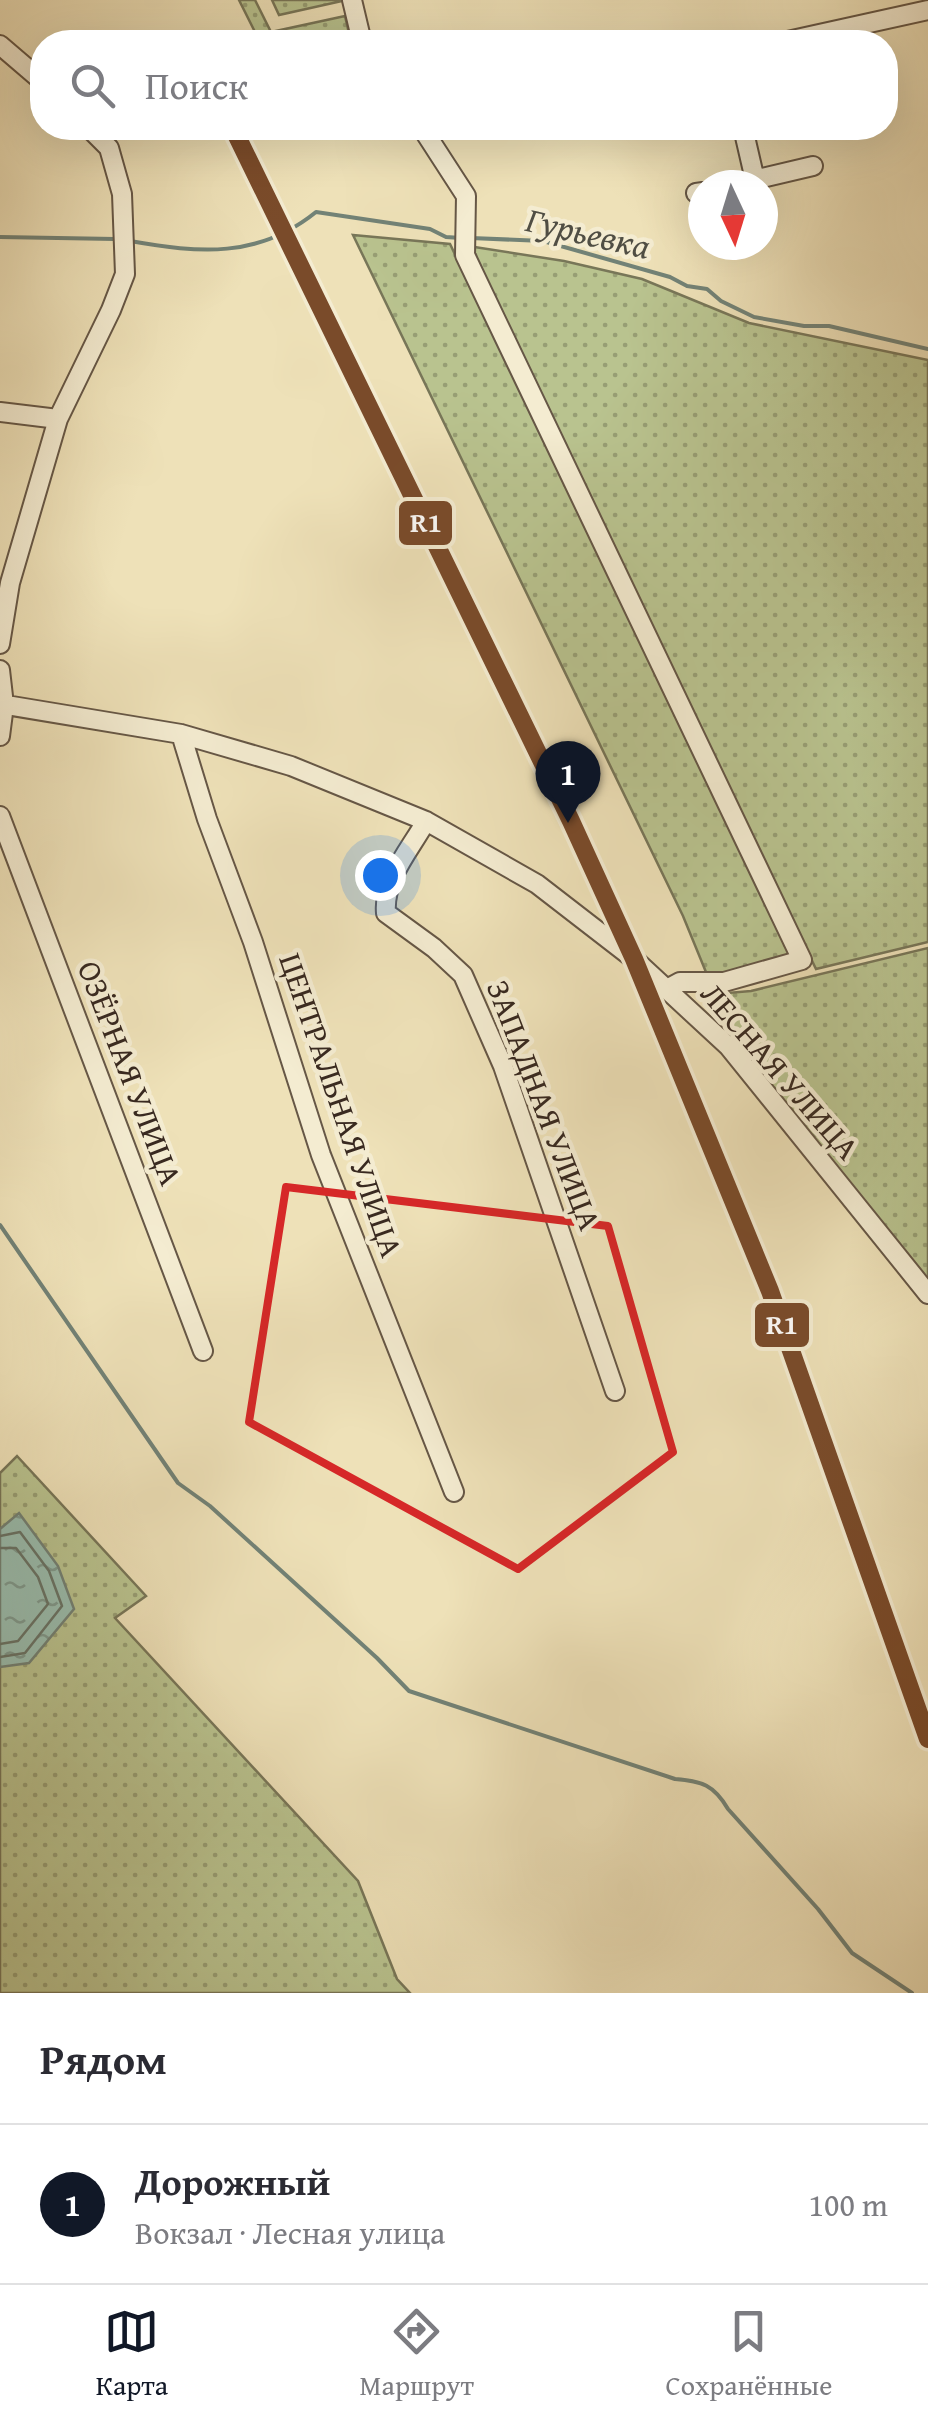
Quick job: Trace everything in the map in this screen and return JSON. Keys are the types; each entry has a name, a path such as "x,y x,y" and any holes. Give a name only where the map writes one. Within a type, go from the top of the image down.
{"street":[{"path":"352,0 359,30"},
{"path":"837,30 928,10"},
{"path":"0,45 30,71"},
{"path":"0,644 10,583 58,420 125,274 122,194 109,148 101,140"},
{"path":"430,140 466,196 465,255 802,960 724,982 680,982 668,989"},
{"path":"746,140 753,170"},
{"path":"778,174 813,166"},
{"path":"0,412 58,420"},
{"path":"0,670 0,736"},
{"name":"ЛЕСНАЯ УЛИЦА","path":"2,704 182,734 290,766 426,820 538,884 668,989 728,1047 928,1294"},
{"name":"ЦЕНТРАЛЬНАЯ УЛИЦА","path":"182,734 322,1154 454,1492"},
{"name":"ОЗЁРНАЯ УЛИЦА","path":"0,816 204,1350"},
{"name":"ЗАПАДНАЯ УЛИЦА","path":"426,820 388,882 386,913 463,975 503,1066 614,1391"}],"highlighted area":[{"path":"286,1187 608,1226 673,1452 518,1569 249,1422"}],"green space":[{"path":"239,0 255,0 270,30 254,30"},
{"path":"272,0 342,0 342,1 279,15"},
{"path":"345,16 348,30 280,30"},
{"path":"353,235 450,244 792,956 708,977 683,916"},
{"path":"468,246 564,261 642,279 749,323 928,360 928,942 816,969"},
{"path":"928,948 928,1297 743,1058 715,994 751,991"},
{"path":"17,1456 146,1596 115,1618 358,1881 397,1979 410,1993 0,1993 0,1473"}],"water":[{"path":"19,1513 58,1566 74,1609 29,1663 0,1667 0,1529"}],"waterway":[{"name":"Гурьевка","path":"130,241 227,249 272,238 316,212 430,229 446,237 461,238"},
{"name":"Гурьевка","path":"0,237 115,239"},
{"name":"Гурьевка","path":"471,238 543,241 707,289 721,301 754,317 829,326 928,349"},
{"path":"0,1225 178,1483 210,1506 409,1691 706,1786 718,1794 852,1953 912,1993"}],"transit line":[{"name":"R1","path":"239,140 571,821 634,959 770,1291 928,1739"}],"place":[{"name":"Дорожный","path":"568,823"}]}
